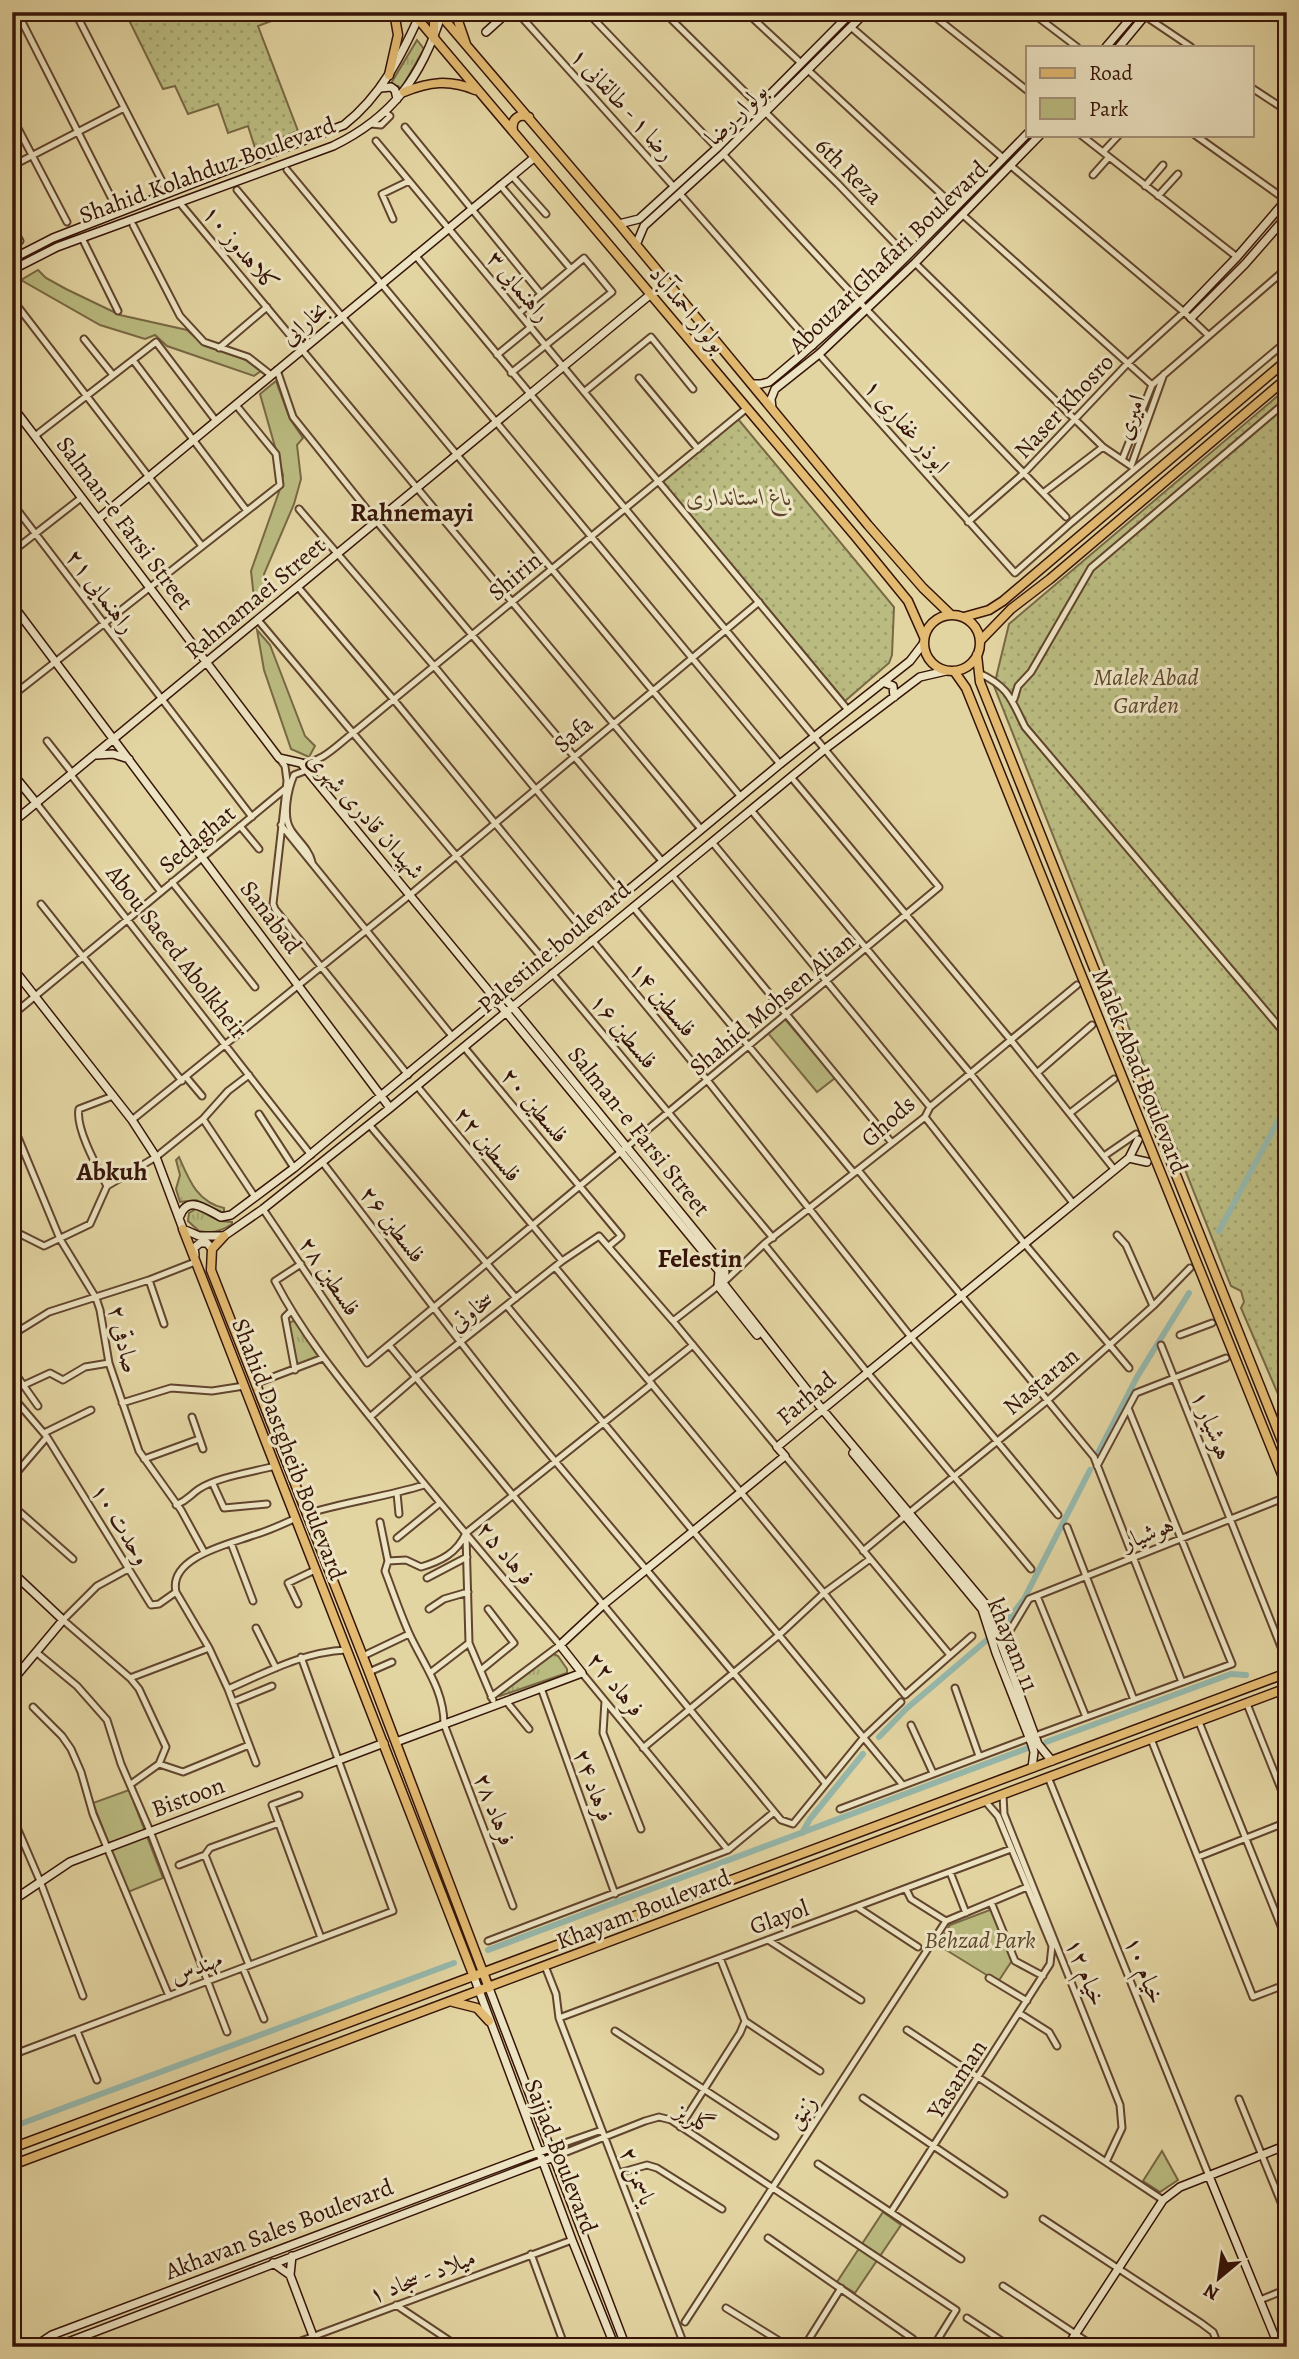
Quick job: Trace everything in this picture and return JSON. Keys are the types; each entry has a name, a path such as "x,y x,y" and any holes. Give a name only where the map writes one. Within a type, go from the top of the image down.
{"main road":[{"path":"389,75 398,35 394,12"},
{"name":"بولوار احمدآباد","path":"412,12 419,16 477,92 513,131 908,601 924,641"},
{"path":"455,12 469,50"},
{"path":"434,39 439,13"},
{"name":"بولوار احمدآباد","path":"439,13 619,224 868,526 950,614"},
{"path":"401,96 421,86 450,82 477,92"},
{"path":"513,131 512,124 516,118 522,115 529,117"},
{"path":"964,617 975,627 980,641 977,655 968,666 950,671 939,668 928,658 924,641 930,624 950,614 964,617 989,610 1003,601 1287,360"},
{"path":"980,641 1011,609 1287,378"},
{"path":"855,536 864,534 868,526"},
{"path":"1042,567 1050,579"},
{"name":"Malek Abad Boulevard","path":"977,655 979,677 1287,1454"},
{"name":"Malek Abad Boulevard","path":"950,671 966,688 1287,1488"},
{"path":"966,688 968,683 979,677"},
{"name":"Shahid Dastgheib Boulevard","path":"183,1229 474,1977"},
{"path":"212,1250 225,1236"},
{"name":"Shahid Dastgheib Boulevard","path":"212,1250 211,1270 363,1656 489,1988"},
{"name":"Khayam Boulevard","path":"12,2148 1287,1673"},
{"name":"Khayam Boulevard","path":"12,2165 1287,1688"},
{"path":"1159,1721 1167,1725 1164,1735"},
{"path":"670,1904 667,1912 674,1918"},
{"path":"450,2002 477,2008 489,2021"}],"street":[{"path":"75,12 168,193"},
{"path":"486,32 508,12"},
{"name":"رضا ۱ - طالقانی ۱","path":"517,12 674,187"},
{"path":"587,12 717,148"},
{"name":"6th Reza","path":"664,12 907,256"},
{"path":"746,12 801,63"},
{"path":"835,12 1003,158"},
{"name":"بولوار رضا","path":"619,224 639,219 717,148 852,12"},
{"name":"بولوار رضا","path":"636,245 644,226 723,155 866,12"},
{"path":"929,12 1026,90"},
{"path":"1031,12 1076,46"},
{"path":"1107,46 1136,12"},
{"path":"1274,12 1287,20"},
{"path":"1120,46 1147,14 1190,46"},
{"path":"18,15 116,207"},
{"name":"Shahid Kolahduz Boulevard","path":"12,259 53,238 344,125 358,114 381,88 419,16"},
{"name":"Shahid Kolahduz Boulevard","path":"12,270 57,247 333,146 386,113 401,96 434,39"},
{"path":"808,69 963,215 1152,385 1287,268"},
{"path":"381,88 391,88 401,96"},
{"path":"1254,89 1287,111"},
{"path":"12,166 124,108"},
{"path":"12,117 67,222"},
{"path":"405,127 541,294"},
{"path":"752,384 769,382 813,346 907,256 1026,135"},
{"name":"Abouzar Ghafari Boulevard","path":"775,389 819,354 867,310 1039,136"},
{"path":"1082,136 1237,257"},
{"path":"1103,152 1118,136"},
{"path":"1184,312 1237,257 1286,200 1196,136"},
{"name":"راهنمایی ۳","path":"376,141 848,709"},
{"path":"723,155 1066,517"},
{"name":"بخارایی","path":"98,519 535,157"},
{"path":"1093,176 1109,157"},
{"path":"1010,165 1208,335"},
{"path":"1145,186 1163,165"},
{"path":"287,170 779,764"},
{"path":"1158,196 1178,174"},
{"path":"512,176 546,214"},
{"path":"393,219 382,194 409,181"},
{"path":"500,185 571,269"},
{"path":"237,190 741,797"},
{"path":"680,194 813,346"},
{"name":"کلاهدوز ۱۰","path":"179,202 701,830"},
{"path":"1191,318 1245,264 1287,216"},
{"path":"639,219 639,226 644,226"},
{"path":"133,225 180,316 204,342 248,357 274,373 293,417 377,522 662,861 892,1143"},
{"path":"12,226 20,240"},
{"path":"82,238 118,311"},
{"path":"415,255 825,749"},
{"path":"512,373 612,292 584,258 519,313"},
{"path":"915,263 1102,447 1122,460"},
{"name":"Rahnamaei Street","path":"12,823 651,294"},
{"path":"12,299 202,546"},
{"path":"219,348 267,307"},
{"name":"Naser Khosro","path":"968,522 1024,473 1128,363 1184,312"},
{"path":"497,355 531,327"},
{"path":"584,392 651,337 694,389"},
{"path":"84,339 113,376"},
{"name":"ابوذر غفاری ۱","path":"819,354 1015,573 1287,341"},
{"path":"35,436 156,342 216,421"},
{"path":"132,360 247,511"},
{"name":"امیری","path":"1152,385 1122,460 1131,466 1164,374"},
{"path":"639,378 698,449"},
{"path":"769,382 775,389 771,398 772,409"},
{"path":"1014,699 1018,686 1031,672 1091,568 1287,401"},
{"path":"12,696 280,485 276,454 236,405"},
{"name":"Salman-e Farsi Street","path":"12,406 206,663"},
{"name":"Shirin","path":"301,763 311,763 322,758 747,408"},
{"path":"1043,493 1102,447"},
{"path":"12,552 82,498"},
{"name":"راهنمایی ۲۱","path":"12,503 252,817"},
{"path":"299,509 434,666 622,894"},
{"path":"298,587 581,928"},
{"name":"Safa","path":"226,1045 456,857 759,602"},
{"name":"Sanabad","path":"12,604 390,1108"},
{"path":"258,620 542,959"},
{"name":"Palestine boulevard","path":"179,1217 184,1207 191,1204 201,1206 221,1217 231,1214 311,1155 542,959 779,764 910,661 924,641"},
{"name":"شهیدان قادری شهری","path":"206,663 279,758 301,763 509,1009"},
{"name":"Palestine boulevard","path":"225,1236 323,1163 825,749 920,677 950,671"},
{"path":"979,677 995,680 1014,699 1026,727 1287,1036"},
{"path":"883,682 893,686 894,696"},
{"path":"47,741 161,892"},
{"name":"Shahid Mohsen Alian","path":"367,1363 939,887 825,749"},
{"path":"96,755 113,754 130,760"},
{"path":"279,758 285,766 285,789 273,904 275,909 408,1075"},
{"path":"307,770 295,775 291,782 286,815 289,827 310,855 313,865"},
{"name":"Abou Saeed Abolkheir","path":"12,774 311,1155"},
{"path":"791,776 1010,1039 1114,1169"},
{"name":"Sedaghat","path":"12,1020 16,1012 285,789"},
{"path":"751,810 970,1073 1073,1203"},
{"path":"281,825 452,1036"},
{"path":"240,826 259,849"},
{"path":"712,842 930,1107"},
{"path":"172,882 255,987"},
{"path":"41,904 184,1079 202,1096"},
{"path":"633,907 909,1233 1094,1457 1181,1682"},
{"name":"فلسطین ۱۴","path":"592,940 707,1080 859,1273 1058,1515"},
{"name":"Shahid Dastgheib Boulevard","path":"12,967 132,1120 156,1157 183,1229"},
{"name":"فلسطین ۱۶","path":"552,973 773,1238"},
{"name":"Ghods","path":"673,1321 720,1285 764,1244 925,1117 930,1107 1077,985"},
{"name":"Salman-e Farsi Street","path":"509,1009 624,1149 719,1271 720,1285"},
{"path":"1037,1073 1092,1025"},
{"path":"132,1120 226,1045"},
{"name":"فلسطین ۲۰","path":"464,1047 621,1236 609,1246"},
{"path":"12,1230 44,1246 90,1224 107,1186 156,1157 203,1119 228,1091 249,1075"},
{"path":"1070,1113 1114,1079"},
{"name":"فلسطین ۲۲","path":"417,1086 562,1261"},
{"path":"107,1186 82,1131 78,1114 79,1109 113,1096"},
{"path":"259,1114 294,1168"},
{"path":"925,1117 1024,1243 1129,1368"},
{"path":"203,1119 255,1197"},
{"path":"372,1128 516,1298"},
{"name":"صادقی ۲","path":"12,1131 17,1135 60,1239 96,1298 108,1363 144,1459 204,1552"},
{"path":"1104,1156 1137,1137"},
{"path":"1137,1137 1129,1158 1147,1162"},
{"name":"Farhad","path":"491,1697 560,1645 603,1605 785,1456 777,1447 1129,1158"},
{"name":"فلسطین ۲۶","path":"323,1163 460,1343 825,1783"},
{"name":"فلسطین ۲۸","path":"263,1209 367,1363"},
{"path":"183,1229 199,1236 225,1236"},
{"path":"1116,1235 1126,1245 1153,1306"},
{"name":"سخاوتی","path":"370,1417 415,1378 596,1236 601,1237 609,1246"},
{"path":"202,1280 194,1248 203,1242 212,1250"},
{"path":"764,1244 1031,1569"},
{"path":"609,1246 777,1447"},
{"path":"12,1335 49,1312 149,1280 195,1262"},
{"path":"257,1383 323,1358 291,1311 275,1281 301,1264"},
{"path":"555,1267 905,1695 972,1636"},
{"name":"Nastaran","path":"863,1550 1048,1400 1153,1306 1190,1268"},
{"path":"149,1280 164,1324"},
{"path":"720,1285 907,1514"},
{"path":"507,1306 902,1784"},
{"path":"291,1311 285,1317 295,1370"},
{"path":"1180,1335 1212,1323"},
{"path":"388,1345 781,1820 793,1824 864,1737 901,1702"},
{"path":"388,1561 406,1560 421,1567 440,1561 461,1543 466,1533 604,1422 693,1345"},
{"name":"هوشیار ۱","path":"1161,1345 1287,1662"},
{"name":"فرهاد ۲۵","path":"323,1358 424,1485 560,1645"},
{"path":"1097,1466 1136,1393 1226,1358"},
{"path":"23,1385 48,1374 63,1380 85,1367 108,1363"},
{"path":"12,1369 38,1406"},
{"path":"122,1403 171,1388 212,1391 244,1386"},
{"name":"وحدت ۱۰","path":"12,1396 46,1435 151,1605 159,1604 176,1592"},
{"path":"840,1809 1232,1664 1128,1408"},
{"path":"12,1478 46,1435 91,1410"},
{"path":"191,1417 203,1449"},
{"path":"144,1459 199,1439"},
{"path":"785,1456 950,1656"},
{"path":"176,1505 191,1497 197,1490 275,1466"},
{"path":"213,1484 224,1508 267,1504"},
{"path":"306,1514 424,1485"},
{"path":"397,1493 399,1514"},
{"name":"هوشیار","path":"999,1642 1008,1634 1029,1599 1281,1499"},
{"path":"397,1538 440,1503"},
{"path":"12,1506 73,1559"},
{"name":"khayam 11","path":"907,1514 987,1606 999,1642"},
{"name":"khayam 11","path":"907,1514 982,1609 996,1653 1041,1749 1052,1761"},
{"path":"256,1763 228,1689 174,1584 177,1575 204,1552 294,1519"},
{"name":"فرهاد ۲۸","path":"380,1522 388,1561 385,1571 409,1634 439,1690 444,1707 444,1724 513,1906"},
{"path":"1067,1527 1133,1700"},
{"path":"466,1533 469,1643 495,1705"},
{"path":"231,1543 253,1601"},
{"path":"427,1578 467,1557"},
{"path":"643,1748 824,1593 870,1559"},
{"path":"12,1681 63,1620 97,1586 128,1569"},
{"path":"298,1604 288,1583 315,1570"},
{"path":"12,1572 139,1689 166,1747 159,1764 131,1784"},
{"path":"429,1609 444,1599 468,1592"},
{"path":"1037,1596 1086,1717"},
{"path":"481,1670 514,1643 488,1609"},
{"path":"256,1628 276,1668"},
{"path":"363,1656 409,1634"},
{"path":"999,1642 1035,1737"},
{"path":"430,1673 469,1643"},
{"name":"فرهاد ۲۲","path":"560,1645 728,1850"},
{"path":"130,1678 209,1648"},
{"path":"228,1689 301,1657 321,1651 346,1650"},
{"path":"36,1653 77,1686 107,1720 121,1764 150,1831 227,2032"},
{"path":"301,1657 338,1762"},
{"path":"369,1672 392,1662"},
{"path":"396,1742 582,1673"},
{"path":"233,1702 272,1686"},
{"name":"فرهاد ۲۴","path":"541,1688 615,1894"},
{"path":"955,1688 979,1756"},
{"path":"506,1701 529,1729"},
{"path":"605,1701 603,1733 641,1829"},
{"path":"1247,1704 1287,1804"},
{"path":"33,1707 71,1749 107,1849 169,1996"},
{"path":"1199,1721 1287,1941"},
{"path":"911,1725 933,1773"},
{"name":"khayam 11","path":"1032,1768 1035,1737"},
{"path":"1151,1739 1254,1997 1287,1984"},
{"name":"Bistoon","path":"12,1901 70,1862 384,1743"},
{"path":"159,1764 183,1772 249,1745"},
{"name":"مهندس","path":"12,2055 393,1911 338,1762"},
{"name":"خیام ۱۰","path":"1048,1777 1209,2176"},
{"path":"299,1795 272,1805 321,1938"},
{"name":"خیام ۱۲","path":"1003,1795 1004,1814 1119,2105 1122,2128 1106,2162"},
{"name":"خیام ۱۲","path":"985,1801 998,1816 1052,1946 1050,1964"},
{"path":"488,1941 728,1850 774,1812"},
{"path":"12,1816 40,1881 83,1996"},
{"path":"1198,1857 1287,1822"},
{"path":"179,1865 205,1854 210,1848 279,1823"},
{"name":"Glayol","path":"559,2018 1011,1850"},
{"path":"205,1854 264,2018"},
{"path":"950,1872 966,1913"},
{"path":"906,1889 911,1899 946,1921 1027,1886"},
{"path":"991,1902 1015,1961 1043,1976"},
{"path":"857,1907 918,1947"},
{"name":"زنبق","path":"685,2322 946,1921"},
{"path":"768,1940 861,2000"},
{"path":"720,1958 745,2021 820,2071"},
{"name":"Yasaman","path":"891,2212 1050,1964"},
{"name":"یاسمن ۲","path":"545,1966 555,1994 559,2018 685,2347"},
{"name":"Sajjad Boulevard","path":"474,1977 615,2347"},
{"path":"989,1978 1027,2001"},
{"name":"Sajjad Boulevard","path":"489,1988 626,2347"},
{"path":"1020,2013 1049,2032 1057,2046"},
{"path":"680,2127 745,2021"},
{"path":"906,2030 1163,2200"},
{"path":"76,2031 97,2080"},
{"path":"615,2031 775,2136"},
{"path":"863,2098 1004,2193"},
{"path":"1239,2099 1286,2214"},
{"name":"گلریز","path":"554,2157 653,2118 665,2118 957,2310 933,2347"},
{"path":"550,2148 602,2130"},
{"path":"1067,2347 1163,2200 1180,2187 1287,2145"},
{"name":"Akhavan Sales Boulevard","path":"34,2347 52,2335 550,2148"},
{"path":"55,2347 554,2157"},
{"path":"818,2164 961,2259"},
{"path":"619,2173 647,2165 657,2168 722,2209"},
{"path":"1209,2176 1279,2347"},
{"path":"1043,2218 1201,2323 1213,2332 1217,2342"},
{"path":"768,2238 914,2339"},
{"name":"میلاد - سجاد ۱","path":"285,2347 572,2240"},
{"path":"531,2254 565,2347"},
{"path":"261,2256 269,2265 290,2275"},
{"path":"292,2256 290,2275 313,2336"},
{"path":"1003,2286 1095,2347"},
{"path":"804,2347 841,2288"},
{"path":"1260,2300 1287,2289"},
{"path":"396,2305 459,2347"},
{"path":"726,2308 789,2347"},
{"path":"967,2318 1011,2347"}],"green space":[{"path":"125,12 295,12 258,26 298,131 255,148 248,126 228,133 218,104 188,114 175,86 163,89"},
{"path":"417,40 424,49 401,89 390,85"},
{"path":"38,270 46,278 66,289 120,315 187,330 204,345 244,359 261,371 254,376 167,346 155,335 145,339 100,325 21,280"},
{"path":"276,381 290,419 303,438 297,445 301,479 294,504 264,574 268,597 255,607 251,571 283,475 260,394"},
{"name":"Malek Abad Garden","path":"1287,388 1287,1415 1241,1308 1244,1302 1241,1291 1231,1286 994,686 1009,624"},
{"name":"باغ استانداری","path":"738,419 894,607 892,655 889,663 845,701 664,484 664,479"},
{"path":"257,630 270,645 305,736 315,746 309,757 291,749 264,670"},
{"path":"784,1018 835,1078 817,1092 767,1032"},
{"path":"179,1157 195,1189 207,1201 224,1208 224,1213 196,1200 180,1202 176,1189 180,1175 176,1160"},
{"path":"196,1209 232,1224 216,1231 199,1231 188,1221 189,1213"},
{"path":"293,1321 319,1357 297,1366 289,1323"},
{"path":"552,1653 558,1656 567,1673 500,1696 501,1691"},
{"path":"129,1790 163,1878 128,1892 93,1803"},
{"name":"Behzad Park","path":"995,1908 1013,1959 998,1982 938,1945 950,1925"},
{"path":"1162,2151 1178,2180 1160,2192 1143,2181"},
{"path":"883,2212 901,2225 855,2293 837,2282"}],"waterway":[{"path":"1219,1231 1287,1104"},
{"path":"1098,1453 1137,1377 1189,1293"},
{"path":"1004,1625 1024,1599 1090,1470"},
{"path":"879,1737 906,1709 988,1639"},
{"path":"1046,1742 1231,1674 1246,1675"},
{"path":"488,1950 1028,1748"},
{"path":"802,1833 810,1819 863,1754"},
{"path":"12,2127 454,1963"}],"district":[{"name":"Rahnemayi","path":"412,512"},
{"name":"Abkuh","path":"112,1171"},
{"name":"Felestin","path":"700,1258"}]}
